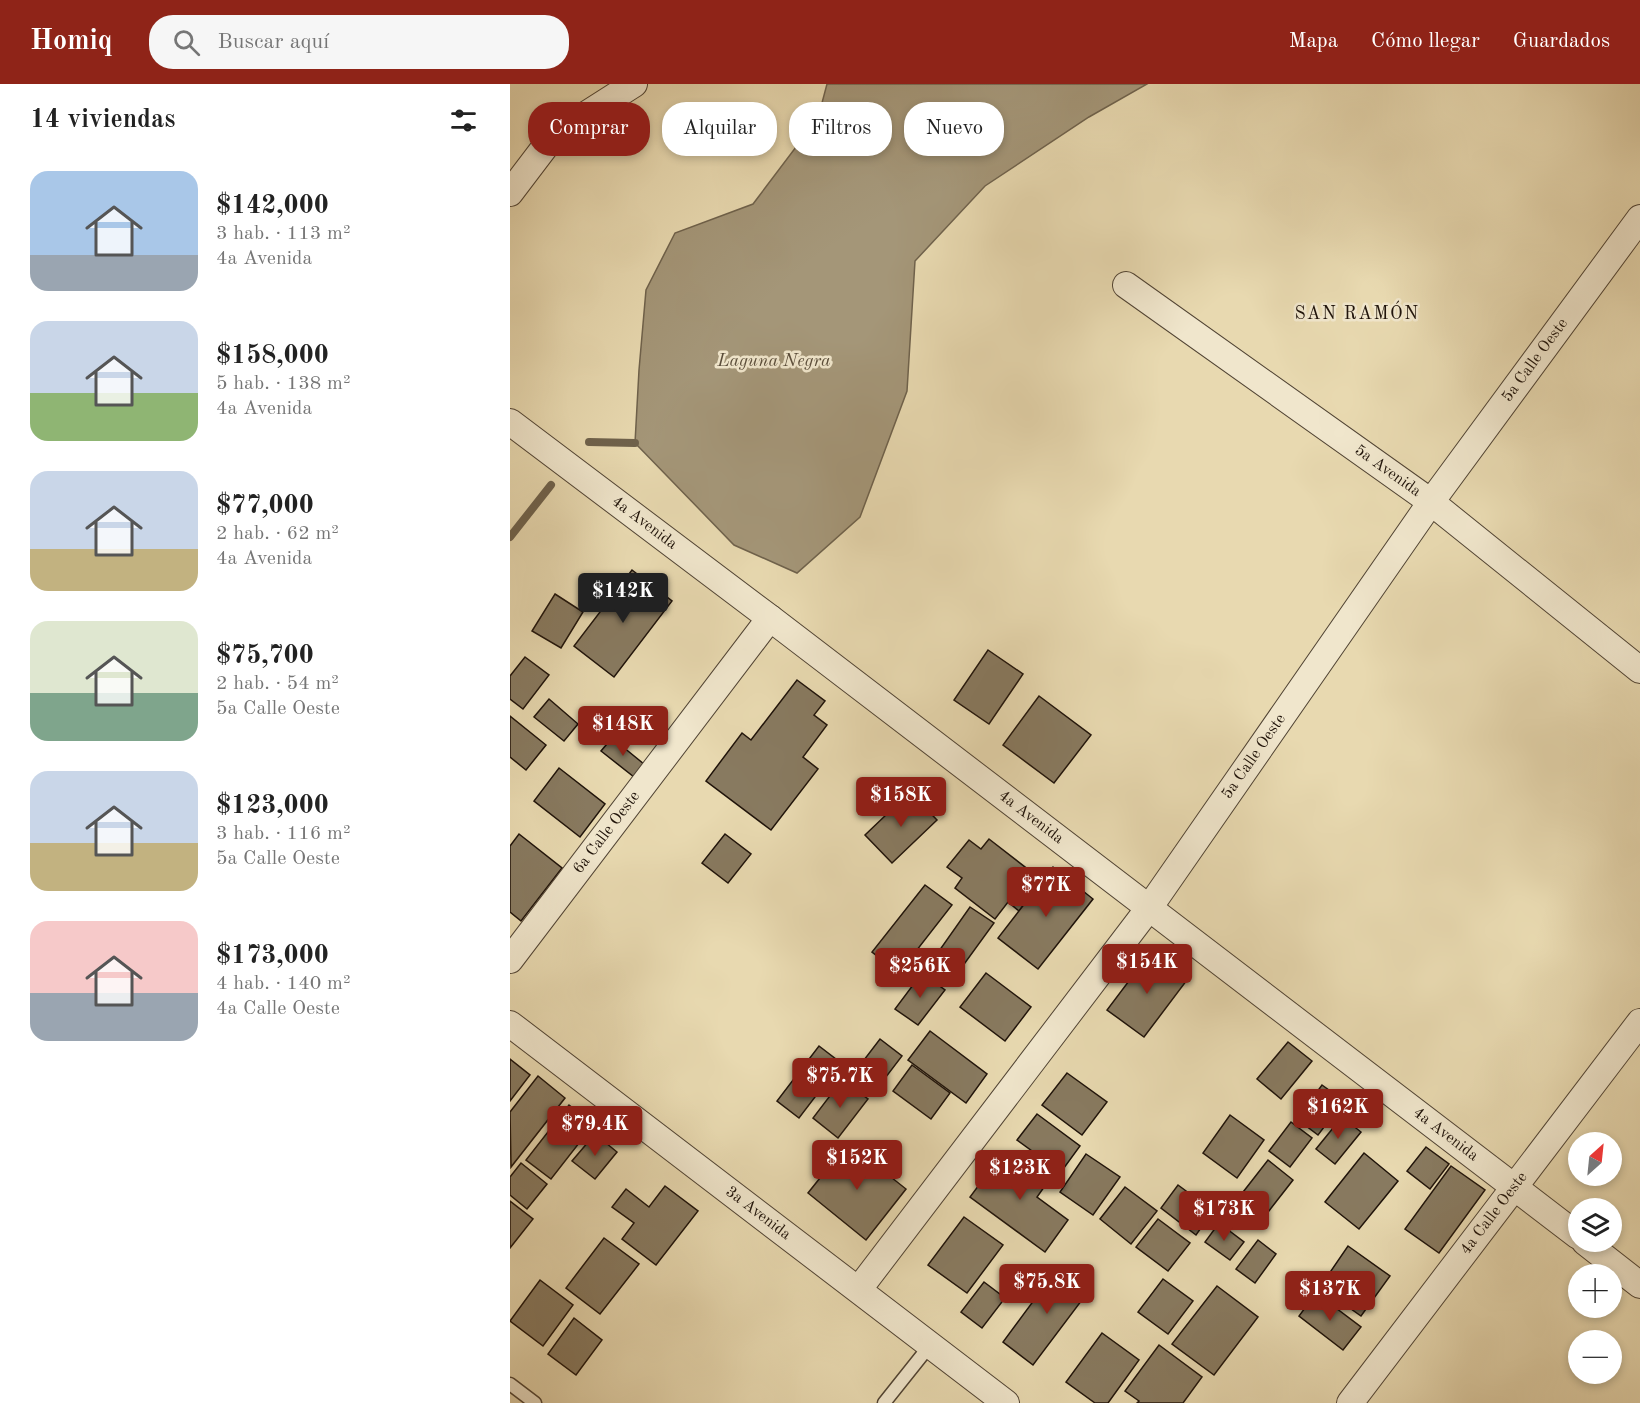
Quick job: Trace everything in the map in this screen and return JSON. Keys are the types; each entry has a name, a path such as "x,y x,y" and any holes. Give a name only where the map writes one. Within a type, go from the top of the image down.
{"street":[{"path":"510,193 554,135 634,84"},
{"name":"5a Calle Oeste","path":"859,1289 1149,908 1431,502 1640,218"},
{"name":"5a Avenida","path":"1126,285 1431,502 1640,670"},
{"name":"4a Avenida","path":"510,422 1568,1228"},
{"name":"6a Calle Oeste","path":"510,960 770,618"},
{"name":"4a Calle Oeste","path":"1350,1403 1640,1022"},
{"name":"3a Avenida","path":"510,1024 1006,1403"},
{"path":"1598,1252 1640,1285"}],"lane":[{"path":"884,1403 931,1344"},
{"path":"510,1384 535,1403"}],"water":[{"name":"Laguna Negra","path":"827,84 1147,84 1089,117 985,186 915,261 907,391 860,517 797,573 734,545 635,443 646,290 675,233 753,204 789,156 892,156 892,102 822,102"}],"building":[{"path":"632,570 672,601 614,677 574,646"},
{"path":"555,594 583,612 561,648 532,631"},
{"path":"988,650 1023,674 989,724 954,700"},
{"path":"525,657 549,675 523,709 510,699 510,676"},
{"path":"797,680 825,701 814,715 827,725 803,757 818,769 771,830 706,781 742,733 751,740"},
{"path":"1039,696 1091,735 1054,783 1003,745"},
{"path":"549,699 578,724 564,741 534,717"},
{"path":"510,716 546,745 526,770 510,757"},
{"path":"612,738 644,764 634,777 601,751"},
{"path":"559,768 605,804 580,837 534,801"},
{"path":"910,792 937,820 892,863 865,835"},
{"path":"519,834 562,868 521,921 510,912 510,846"},
{"path":"725,834 751,854 728,883 702,863"},
{"path":"989,839 1043,881 1019,911 1008,902 995,919 955,888 962,878 947,867 969,840 981,849"},
{"path":"1053,867 1093,899 1038,969 998,938"},
{"path":"925,885 952,905 899,973 872,952"},
{"path":"970,907 994,923 962,967 939,951"},
{"path":"1150,953 1187,980 1144,1037 1107,1010"},
{"path":"922,973 945,990 918,1025 895,1009"},
{"path":"986,973 1031,1007 1005,1041 960,1007"},
{"path":"930,1031 987,1074 966,1103 908,1060"},
{"path":"880,1039 902,1056 876,1090 854,1073"},
{"path":"1288,1042 1312,1061 1281,1099 1257,1079"},
{"path":"819,1046 841,1063 799,1118 777,1101"},
{"path":"510,1059 530,1075 510,1101"},
{"path":"912,1065 950,1093 931,1119 893,1091"},
{"path":"1067,1073 1107,1102 1082,1135 1042,1105"},
{"path":"538,1076 565,1098 511,1167 510,1112"},
{"path":"842,1080 868,1099 838,1138 813,1118"},
{"path":"1322,1085 1344,1101 1318,1135 1297,1119"},
{"path":"569,1105 594,1124 551,1179 526,1160"},
{"path":"1037,1114 1080,1146 1061,1172 1017,1140"},
{"path":"1230,1115 1264,1140 1237,1178 1203,1153"},
{"path":"1342,1117 1361,1132 1335,1164 1316,1149"},
{"path":"1291,1122 1312,1138 1290,1167 1269,1151"},
{"path":"595,1134 617,1152 595,1179 572,1161"},
{"path":"848,1143 906,1189 866,1240 808,1193"},
{"path":"1426,1147 1449,1164 1430,1189 1407,1171"},
{"path":"1364,1153 1398,1181 1359,1229 1325,1202"},
{"path":"1002,1154 1024,1170 1031,1160 1052,1176 1037,1197 1068,1220 1045,1252 970,1197"},
{"path":"1086,1154 1120,1177 1093,1215 1060,1192"},
{"path":"1268,1160 1293,1180 1265,1216 1240,1196"},
{"path":"521,1163 547,1184 527,1209 510,1195 510,1177"},
{"path":"1451,1166 1485,1190 1439,1253 1405,1229"},
{"path":"1178,1185 1213,1211 1196,1235 1161,1208"},
{"path":"665,1186 698,1211 656,1265 622,1239 634,1223 612,1207 626,1189 649,1207"},
{"path":"1125,1187 1157,1211 1131,1244 1100,1219"},
{"path":"510,1201 533,1219 510,1248"},
{"path":"964,1217 1003,1245 967,1293 928,1265"},
{"path":"1158,1219 1190,1243 1168,1271 1136,1247"},
{"path":"1219,1223 1244,1242 1230,1260 1205,1242"},
{"path":"604,1238 639,1264 600,1314 566,1288"},
{"path":"1258,1240 1276,1254 1255,1283 1236,1269"},
{"path":"1348,1246 1390,1276 1361,1316 1320,1287"},
{"path":"1060,1265 1091,1288 1033,1365 1003,1342"},
{"path":"1163,1279 1193,1301 1168,1334 1138,1312"},
{"path":"540,1280 573,1305 543,1346 510,1321"},
{"path":"984,1282 1005,1298 982,1328 961,1312"},
{"path":"1217,1286 1258,1317 1214,1375 1172,1344"},
{"path":"1316,1293 1361,1327 1343,1350 1299,1316"},
{"path":"574,1318 602,1340 576,1375 548,1354"},
{"path":"1102,1333 1139,1360 1108,1403 1095,1403 1066,1382"},
{"path":"1159,1345 1202,1377 1183,1403 1137,1403 1139,1401 1125,1391"}],"waterway":[{"path":"589,442 635,443"},
{"path":"510,537 551,485"}],"district":[{"name":"SAN RAMÓN","path":"1357,314"}]}
